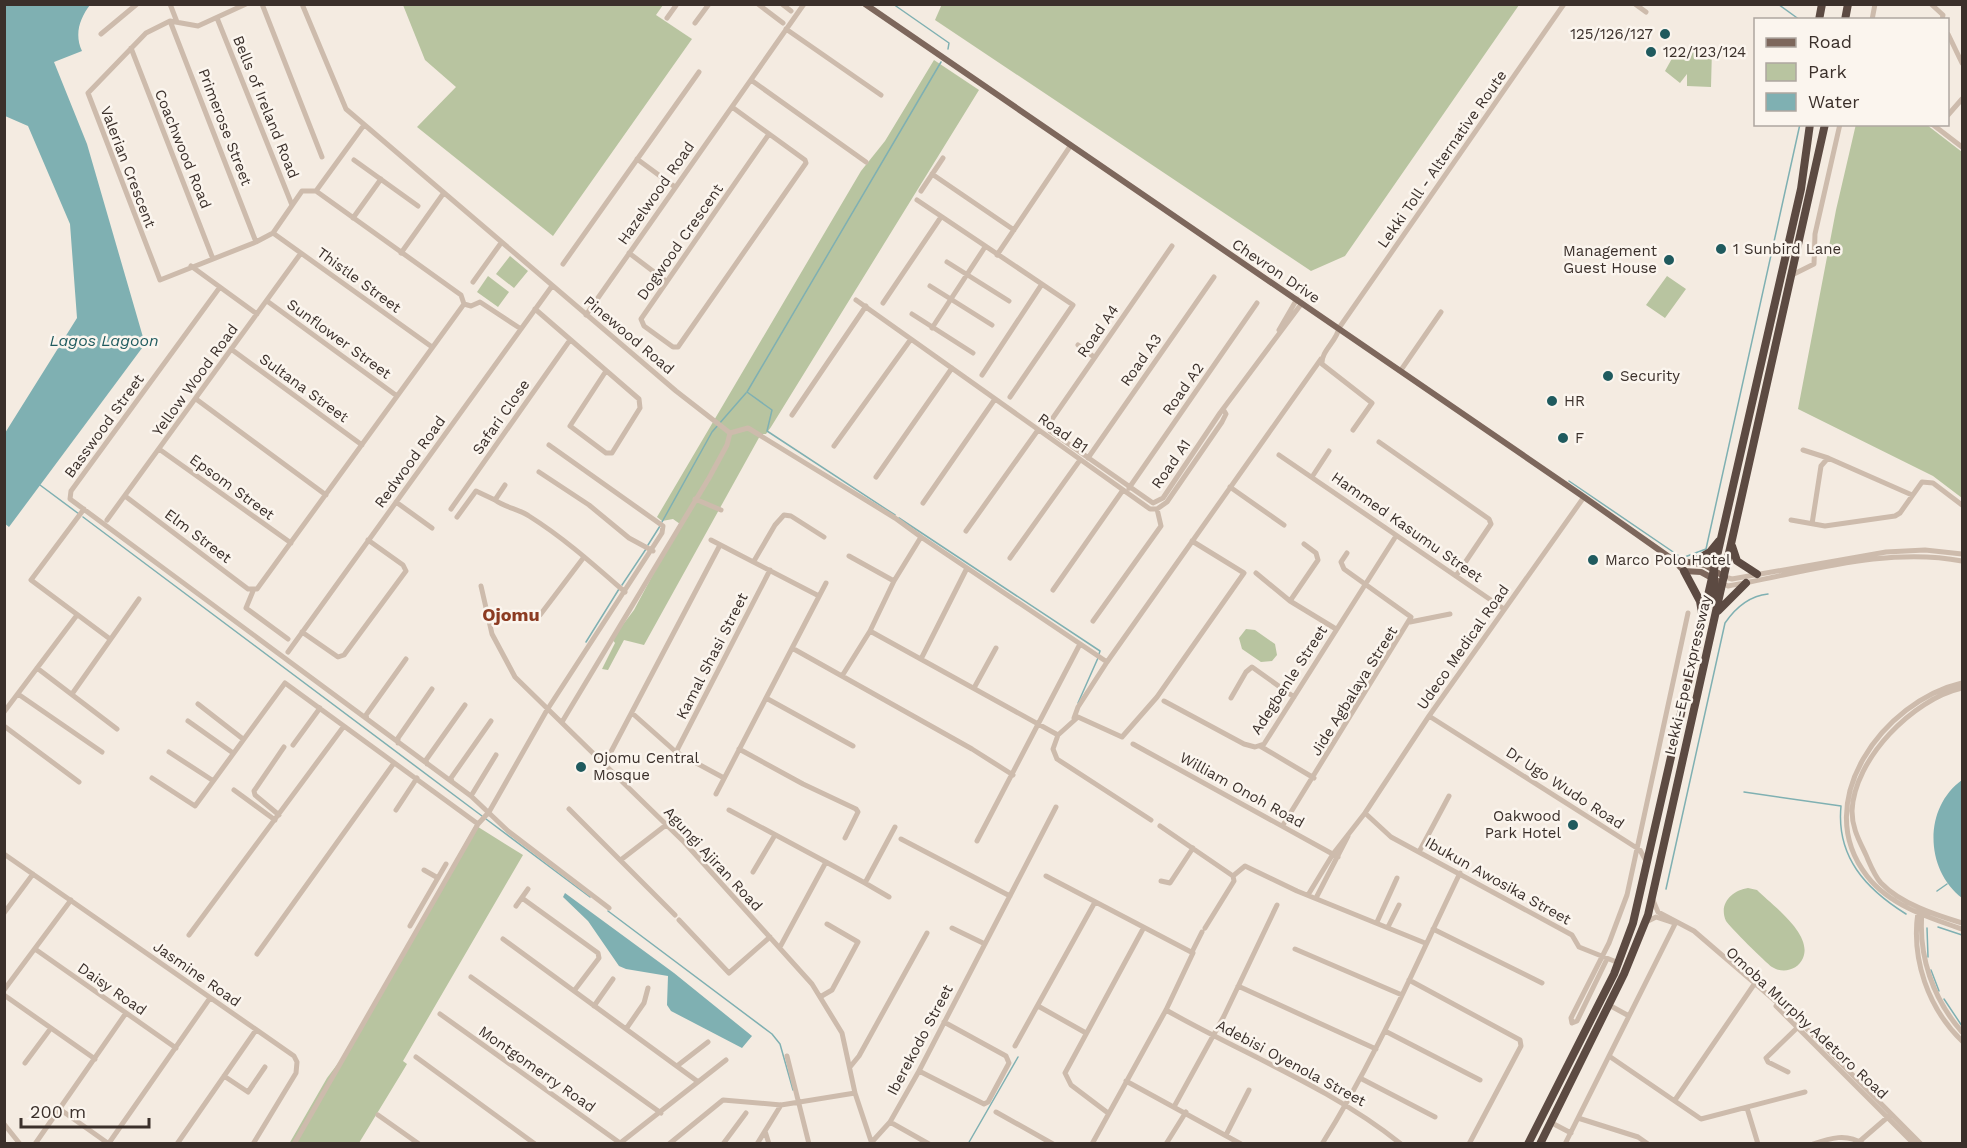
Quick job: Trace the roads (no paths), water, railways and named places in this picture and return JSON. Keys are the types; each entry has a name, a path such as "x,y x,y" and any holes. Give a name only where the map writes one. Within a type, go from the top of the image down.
{"highway":[{"name":"Lekki-Epe Expressway","path":"1540,1143 1609,1005 1645,923 1652,898 1715,617 1721,537 1801,189 1810,126"},
{"name":"Lekki-Epe Expressway","path":"1530,1143 1619,963 1633,923 1703,624 1731,536 1825,126"},
{"path":"1700,678 1700,665 1732,506 1730,500"},
{"path":"1731,536 1737,561 1757,574"},
{"path":"1693,562 1710,552 1721,537"},
{"path":"1684,571 1701,601 1703,624"},
{"path":"1715,617 1724,604 1746,583"}],"main road":[{"name":"Chevron Drive","path":"865,4 1401,370 1672,559 1684,571"},
{"name":"Chevron Drive","path":"1672,559 1693,562 1718,576"},
{"path":"1684,571 1718,576"}],"street":[{"path":"101,34 137,4"},
{"name":"Primerose Street","path":"170,4 173,21 256,242"},
{"name":"Valerian Crescent","path":"246,4 194,26 173,21 146,33 88,97 157,276 164,280 256,242 273,232"},
{"path":"262,4 321,157"},
{"name":"Pinewood Road","path":"302,4 343,106 585,315 730,433"},
{"path":"667,18 677,4"},
{"path":"695,23 709,4"},
{"path":"758,4 783,22"},
{"path":"782,4 791,11"},
{"name":"Hazelwood Road","path":"585,315 804,4"},
{"name":"Lekki Toll - Alternative Route","path":"1058,735 1074,718 1107,662 1322,358 1337,335 1338,328 1564,4"},
{"path":"1635,4 1646,12"},
{"path":"1932,4 1943,15 1942,18"},
{"name":"Bells of Ireland Road","path":"217,18 292,205"},
{"path":"786,29 881,95"},
{"path":"1949,38 1962,63"},
{"name":"Coachwood Road","path":"131,48 213,259"},
{"path":"563,264 699,72"},
{"path":"749,82 866,162"},
{"path":"1949,113 1962,99"},
{"path":"732,107 769,134"},
{"path":"316,190 364,125"},
{"path":"1792,275 1814,264 1815,234 1840,126"},
{"path":"1936,126 1962,147"},
{"name":"Dogwood Crescent","path":"769,134 805,160 804,166 675,348 644,326 641,319 769,134"},
{"path":"997,255 1071,145"},
{"path":"921,191 943,158"},
{"path":"637,159 675,187"},
{"path":"354,160 418,206"},
{"path":"932,174 1014,230"},
{"path":"353,218 381,179"},
{"path":"273,232 302,191 316,190 461,295 464,304"},
{"path":"401,253 443,194"},
{"path":"917,200 1073,305 1010,397"},
{"path":"882,303 941,217"},
{"name":"Thistle Street","path":"273,232 432,347"},
{"path":"473,282 501,243"},
{"name":"Road A4","path":"1050,431 1049,422 1172,246"},
{"path":"932,327 985,247"},
{"name":"Yellow Wood Road","path":"107,520 301,253"},
{"path":"629,253 666,281"},
{"path":"1795,260 1808,268"},
{"path":"947,262 1009,301"},
{"path":"191,267 257,314"},
{"name":"Road A3","path":"1088,458 1214,277"},
{"path":"982,375 1042,284"},
{"name":"Redwood Road","path":"288,652 552,286"},
{"path":"930,286 992,325"},
{"name":"Basswood Street","path":"83,510 70,500 71,491 220,287"},
{"name":"Road B1","path":"856,300 1080,460 1126,489 1150,508 1157,509"},
{"name":"Sunflower Street","path":"267,301 397,396"},
{"name":"Road A1","path":"1050,431 1126,489 1153,503 1160,501 1223,409 1287,324 1300,301"},
{"path":"464,304 471,306 480,302 521,329"},
{"name":"Road A2","path":"1053,590 1257,303"},
{"path":"288,639 246,608 255,590 464,304"},
{"path":"792,416 866,306"},
{"path":"535,309 639,399 640,408 612,453 601,451 572,429 571,422 606,371"},
{"path":"1401,370 1441,312"},
{"path":"912,314 973,353"},
{"path":"834,446 911,339"},
{"name":"Safari Close","path":"451,509 570,340"},
{"path":"1078,345 1095,357"},
{"name":"Sultana Street","path":"231,349 362,445"},
{"path":"1322,358 1322,364 1372,403 1353,430"},
{"path":"876,477 952,368"},
{"path":"196,399 326,495"},
{"path":"923,502 995,399"},
{"path":"1094,621 1161,526 1157,509 1167,502 1222,422 1226,414 1223,409"},
{"path":"562,722 727,445 730,433 748,428 895,518 1107,662"},
{"path":"966,531 1038,430"},
{"path":"1379,442 1489,519 1491,524 1487,532 1456,576"},
{"path":"294,1143 547,710 625,592 648,549 662,533 660,525 549,445"},
{"name":"Epsom Street","path":"159,449 291,543"},
{"path":"1803,450 1828,458 1912,495"},
{"path":"1312,477 1329,451"},
{"name":"Hammed Kasumu Street","path":"1279,455 1504,609"},
{"path":"1812,524 1821,466 1828,458"},
{"path":"1010,558 1080,460"},
{"path":"539,472 648,549"},
{"path":"1791,520 1825,526 1894,516 1900,513 1920,483 1933,483 1962,506"},
{"path":"495,500 505,485"},
{"path":"1230,487 1284,525"},
{"path":"457,517 476,491 514,512 526,514 584,556 625,592"},
{"name":"Elm Street","path":"125,496 255,590"},
{"name":"Udeco Medical Road","path":"1335,856 1504,609 1584,497"},
{"path":"695,499 721,510"},
{"path":"396,502 432,528"},
{"path":"110,639 31,580 83,510 471,796 508,831 609,908"},
{"path":"754,561 774,525 784,515 791,516 824,537"},
{"name":"Adegbenle Street","path":"1164,701 1244,744 1260,746 1272,733 1396,536"},
{"path":"842,676 870,632 894,581 921,537"},
{"path":"302,632 338,657 344,655 405,571 403,565 368,540"},
{"path":"711,540 819,596"},
{"path":"1074,718 1095,723 1122,737 1157,697 1244,573 1192,541"},
{"path":"1290,601 1318,560 1316,553 1304,544"},
{"path":"604,765 720,545"},
{"path":"1718,576 1732,579 1892,551 1925,550 1962,554"},
{"name":"Jide Agbalaya Street","path":"1283,825 1410,622 1411,617 1408,612 1364,585 1342,567 1341,562 1347,553"},
{"path":"540,615 584,556"},
{"path":"849,556 894,581"},
{"path":"1718,576 1728,586 1893,558 1935,557 1962,561"},
{"path":"921,659 967,568"},
{"name":"Kamal Shasi Street","path":"676,752 770,570"},
{"path":"1256,573 1290,601 1336,629"},
{"path":"716,795 826,584"},
{"name":"Agungi Ajiran Road","path":"481,586 498,649 515,677 666,825 780,947 820,997 842,1034 855,1093 872,1143"},
{"path":"72,694 139,599"},
{"path":"1586,1028 1570,1021 1605,958 1628,895 1688,613"},
{"path":"1410,622 1450,614"},
{"path":"4,711 77,615"},
{"path":"870,632 1058,735 1053,749 1057,759 1151,820"},
{"path":"977,841 1080,644"},
{"path":"792,648 972,748 1013,775"},
{"path":"974,688 996,648"},
{"path":"367,719 366,715 406,659"},
{"path":"1231,698 1246,672 1252,667 1294,696"},
{"path":"37,668 117,729"},
{"path":"152,778 195,806 285,683 479,824"},
{"path":"1962,683 1926,697 1893,721 1866,755 1854,780 1848,800 1848,835 1866,876 1884,893 1962,929"},
{"path":"1962,688 1936,698 1896,728 1869,762 1854,801 1852,814 1856,834 1878,879 1888,889 1921,911 1962,923"},
{"path":"398,743 398,738 432,689"},
{"path":"18,694 102,752"},
{"path":"766,698 853,746"},
{"path":"198,705 243,739"},
{"path":"427,764 426,759 465,705"},
{"path":"293,745 320,708"},
{"path":"632,713 676,752 724,778"},
{"name":"Dr Ugo Wudo Road","path":"1430,716 1482,747 1638,850"},
{"path":"188,721 233,753"},
{"path":"452,782 451,778 491,721"},
{"path":"4,726 79,782"},
{"path":"189,935 344,726"},
{"name":"William Onoh Road","path":"1133,744 1283,825 1335,856"},
{"path":"1260,746 1314,778"},
{"path":"279,814 255,795 254,791 284,747"},
{"path":"739,749 803,784 856,809 858,812 845,838"},
{"path":"169,752 212,780"},
{"path":"471,796 495,755"},
{"path":"257,954 394,763"},
{"path":"396,810 417,778"},
{"path":"234,790 275,820"},
{"path":"1419,852 1449,796"},
{"name":"Iberekodo Street","path":"872,1143 890,1122 919,1071 1056,807"},
{"path":"569,809 622,860 729,973 770,938"},
{"path":"729,810 889,897"},
{"name":"Ibukun Awosika Street","path":"1365,813 1386,834 1572,935 1579,947 1619,963"},
{"path":"622,860 666,825"},
{"path":"1092,1143 1166,1010 1203,930 1234,881 1233,876 1160,826"},
{"path":"865,883 895,827"},
{"path":"753,872 775,835"},
{"path":"901,839 1010,896"},
{"path":"1638,850 1652,840"},
{"path":"1161,880 1170,883 1193,848"},
{"path":"1638,850 1647,864"},
{"name":"Jasmine Road","path":"4,854 294,1056 297,1062 296,1072 253,1143"},
{"path":"1308,895 1335,856"},
{"path":"1316,898 1335,856"},
{"path":"780,947 826,862"},
{"path":"410,926 446,864"},
{"path":"1233,876 1245,866 1308,895 1425,943"},
{"path":"424,870 447,879"},
{"path":"1322,1143 1347,1104 1385,1031 1460,873"},
{"path":"4,913 33,874"},
{"path":"1046,876 1192,952"},
{"path":"1377,922 1397,878"},
{"path":"516,906 528,889"},
{"path":"522,898 598,953 599,958 574,991"},
{"name":"Omoba Murphy Adetoro Road","path":"1652,898 1658,912 1694,931 1801,1023 1921,1143"},
{"path":"4,990 71,900"},
{"path":"1015,1046 1095,902"},
{"path":"1175,1105 1213,1036 1277,904"},
{"path":"1388,927 1399,905"},
{"path":"1921,911 1921,935 1928,972 1941,1003 1962,1032"},
{"path":"1921,911 1917,950 1928,992 1947,1024 1962,1041"},
{"name":"Omoba Murphy Adetoro Road","path":"1645,923 1656,917 1693,934 1798,1027 1914,1143"},
{"path":"820,997 832,990 858,942 827,924"},
{"path":"1565,1143 1675,924"},
{"path":"952,928 985,944"},
{"path":"1108,1113 1066,1080 1065,1073 1143,928"},
{"path":"1433,929 1542,983"},
{"path":"850,1066 859,1056 927,933"},
{"path":"503,939 697,1081"},
{"name":"Daisy Road","path":"35,949 176,1048"},
{"path":"1295,949 1401,995"},
{"path":"471,977 661,1113"},
{"path":"594,1006 614,979"},
{"path":"1409,980 1518,1037 1521,1043 1469,1143"},
{"path":"1238,986 1376,1048"},
{"path":"1675,1100 1753,986"},
{"path":"626,1029 644,1004 648,988"},
{"path":"4,995 95,1059"},
{"path":"61,1110 109,1143 210,998"},
{"path":"1609,1005 1629,1016"},
{"path":"1038,1006 1086,1033"},
{"name":"Adebisi Oyenola Street","path":"1166,1010 1347,1104 1401,1143"},
{"path":"35,1143 61,1110 126,1013"},
{"name":"Montgomerry Road","path":"440,1014 620,1143"},
{"path":"919,1071 984,1104 988,1102 1009,1063 1005,1056 944,1022"},
{"path":"1788,1072 1768,1062 1766,1058 1798,1027"},
{"path":"25,1063 51,1028"},
{"path":"177,1143 256,1030"},
{"path":"1385,1031 1480,1080"},
{"path":"677,1066 708,1042"},
{"path":"787,1056 809,1143"},
{"path":"1610,1056 1701,1119 1805,1092"},
{"path":"416,1057 535,1143"},
{"path":"620,1143 726,1060"},
{"path":"224,1076 248,1092 265,1067"},
{"path":"1360,1078 1435,1117"},
{"path":"1126,1081 1175,1105 1238,1143"},
{"path":"1226,1135 1249,1090"},
{"path":"669,1143 723,1100 781,1105 855,1093"},
{"path":"757,1143 781,1105"},
{"path":"1747,1108 1758,1143"},
{"path":"996,1112 1053,1143"},
{"path":"1166,1143 1186,1112"},
{"path":"724,1143 746,1113"},
{"path":"378,1115 419,1143"},
{"path":"1813,1143 1843,1137 1862,1142 1888,1116"},
{"path":"1578,1118 1638,1137 1648,1143"},
{"path":"890,1122 929,1143"},
{"path":"1550,1122 1571,1133"},
{"path":"4,1124 20,1143"},
{"path":"765,1131 769,1143"},
{"path":"1387,1143 1392,1136"}],"water":[{"name":"Lagos Lagoon","path":"5,4 90,5 79,26 78,38 82,51 54,62 87,144 145,344 9,527 4,523 5,433 77,318 70,224 28,126 5,116"},
{"path":"1962,780 1962,898 1941,872 1935,856 1934,839 1935,822 1940,806 1949,792"},
{"path":"565,893 674,973 752,1036 742,1048 671,1011 667,1005 668,976 619,966 588,921 563,897"}],"waterway":[{"path":"893,4 949,43 948,49"},
{"path":"1778,4 1797,18"},
{"path":"895,515 767,431 772,410 747,392 941,62"},
{"path":"1569,481 1682,558 1706,549 1800,126"},
{"path":"662,522 712,432 746,393"},
{"path":"40,485 79,514"},
{"path":"83,517 482,816"},
{"path":"899,518 1100,651 1099,654"},
{"path":"648,545 660,526"},
{"path":"622,585 646,549"},
{"path":"586,642 619,589"},
{"path":"1666,889 1725,623 1744,603 1768,594"},
{"path":"1078,703 1098,658"},
{"path":"1744,792 1841,806 1843,841 1857,870 1878,894 1906,914"},
{"path":"486,819 590,897"},
{"path":"1937,891 1947,884"},
{"path":"608,911 772,1034 780,1044 793,1090"},
{"path":"1938,927 1962,935"},
{"path":"1927,928 1928,957"},
{"path":"1931,970 1939,991"},
{"path":"1944,999 1962,1026"},
{"path":"968,1144 1018,1057"}],"place":[{"name":"125/126/127","path":"1665,34"},
{"name":"122/123/124","path":"1651,52"},
{"name":"1 Sunbird Lane","path":"1721,249"},
{"name":"Management Guest House","path":"1669,260"},
{"name":"Security","path":"1608,376"},
{"name":"HR","path":"1552,401"},
{"name":"F","path":"1563,438"},
{"name":"Marco Polo Hotel","path":"1593,560"},
{"name":"Ojomu Central Mosque","path":"581,767"},
{"name":"Oakwood Park Hotel","path":"1573,825"}],"district":[{"name":"Ojomu","path":"511,614"}]}
